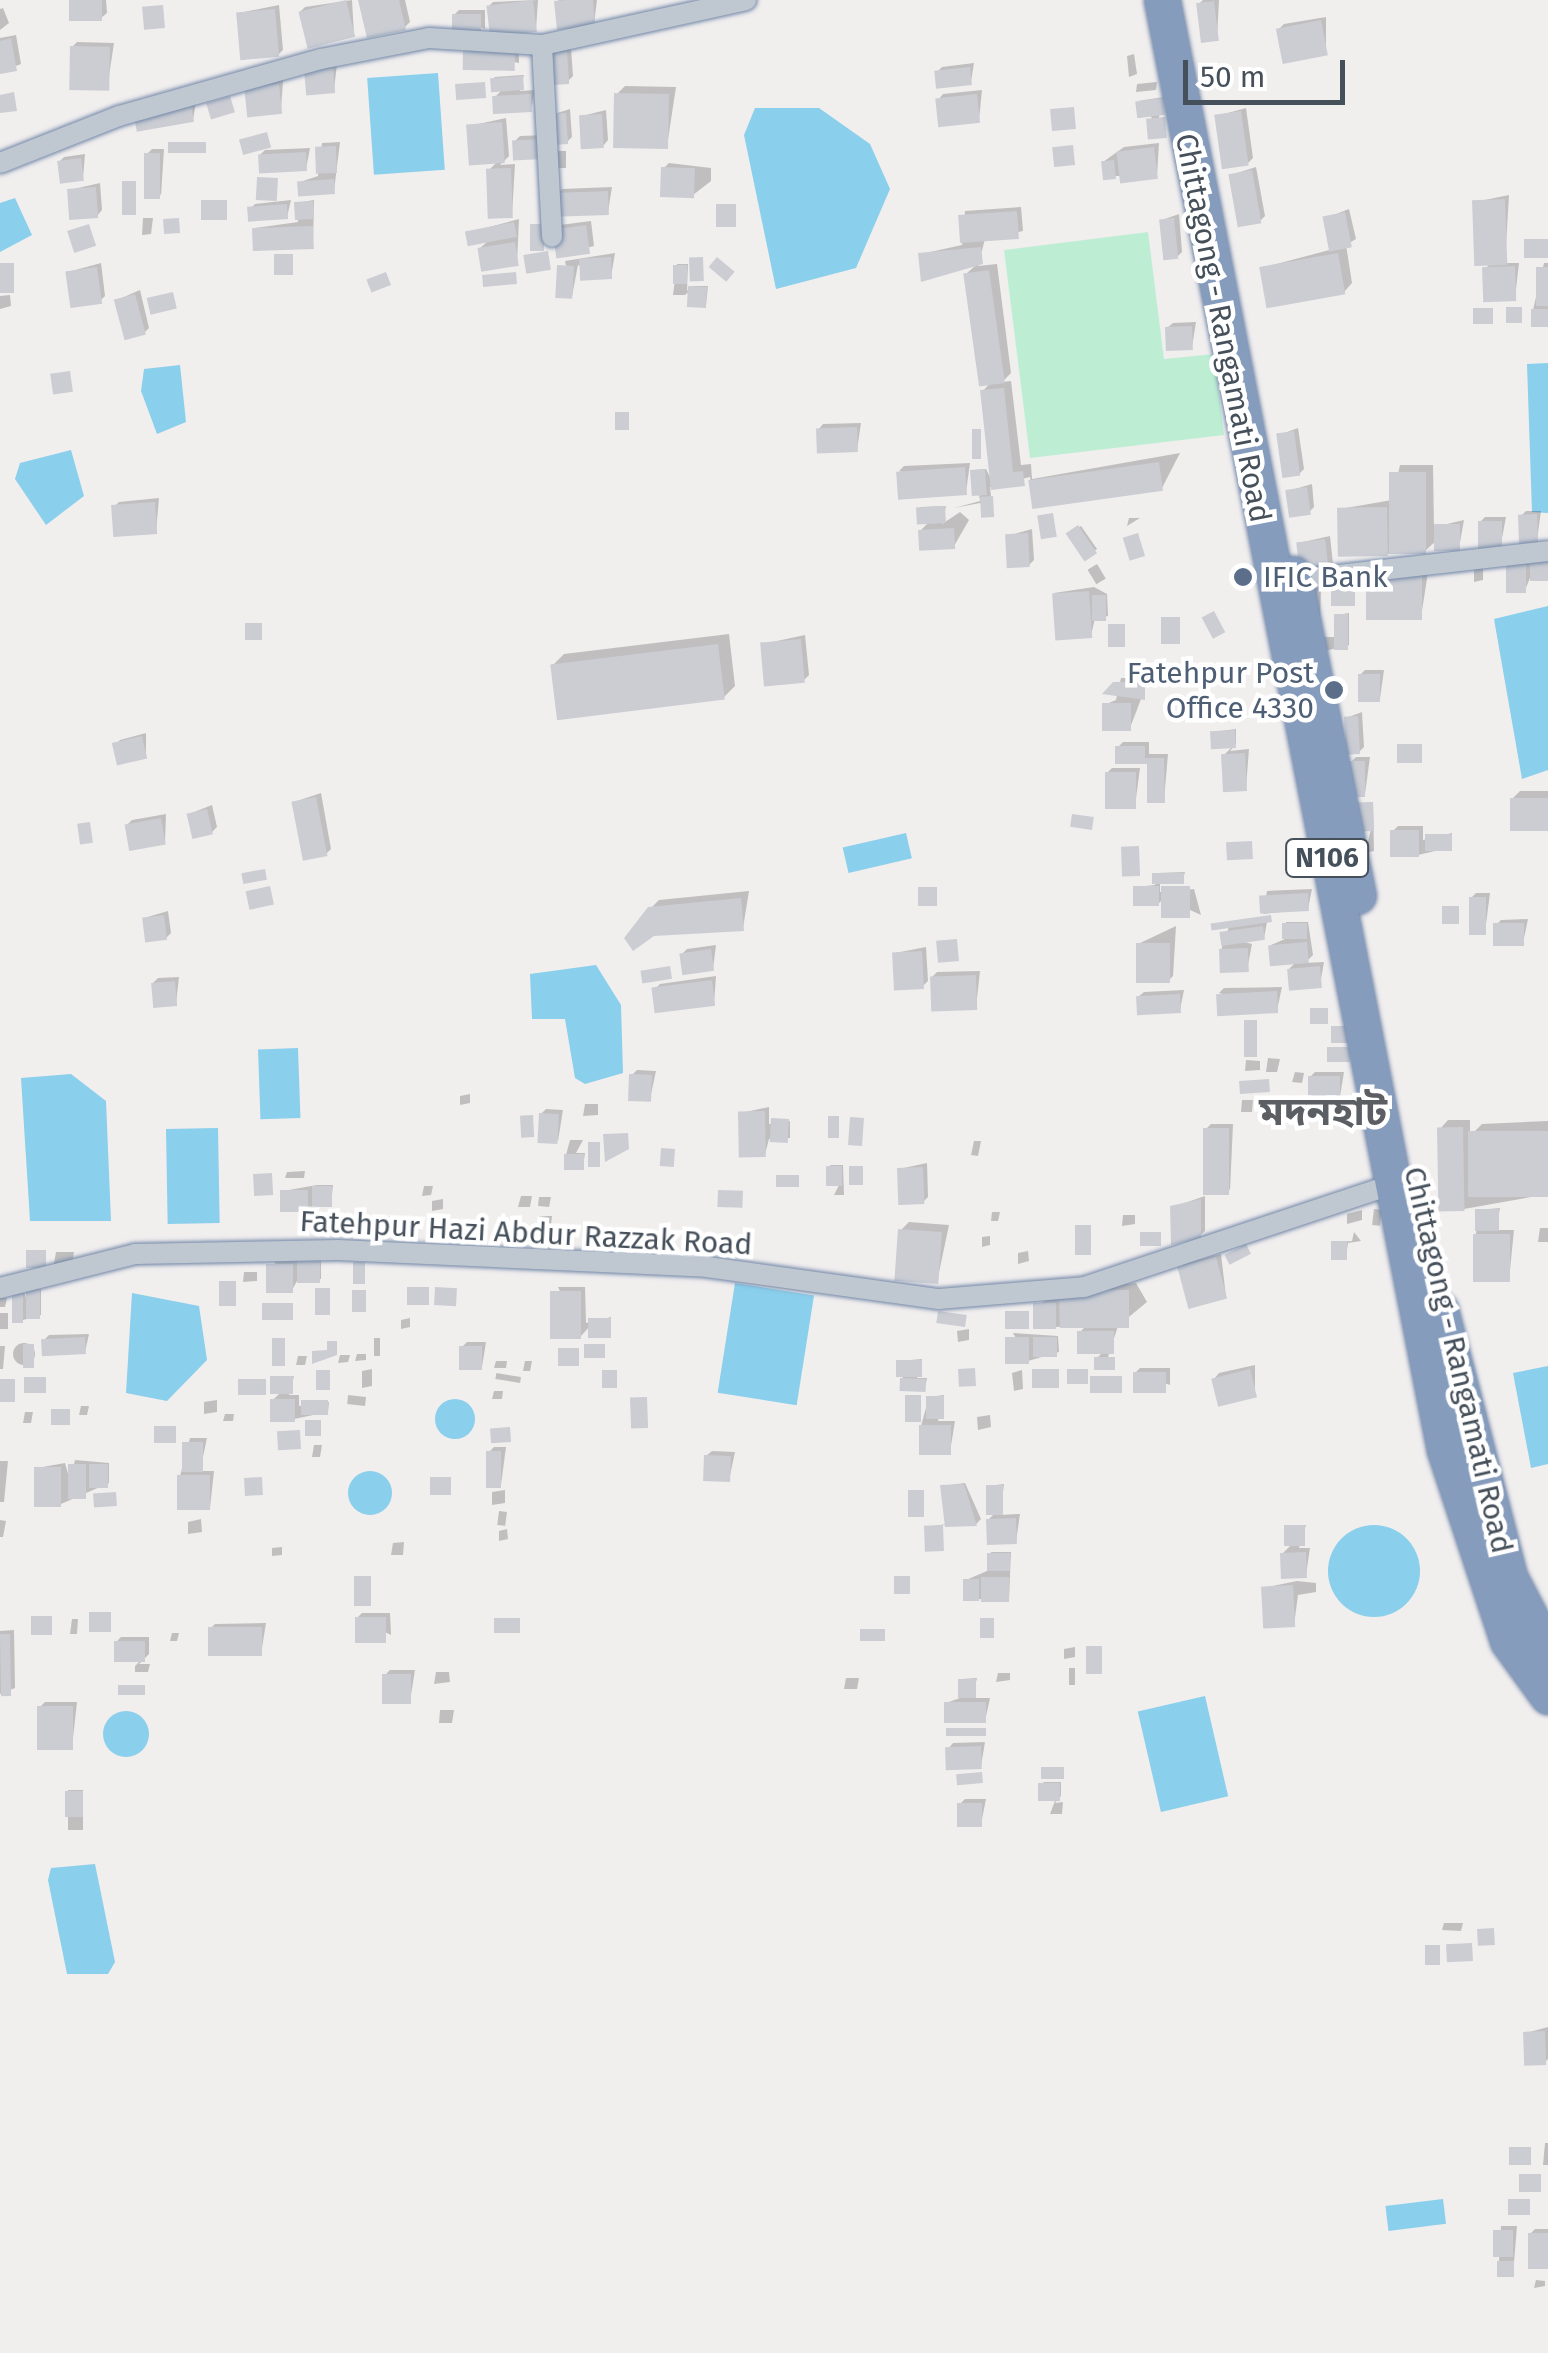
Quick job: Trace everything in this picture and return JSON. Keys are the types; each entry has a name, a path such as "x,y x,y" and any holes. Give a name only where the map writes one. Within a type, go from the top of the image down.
{"highway":[{"name":"Chittagong - Rangamati Road","path":"1162,0 1394,1184 1472,1552 1508,1640 1548,1696"},
{"name":"Chittagong - Rangamati Road","path":"1178,0 1464,1417 1509,1577 1548,1652"}],"street":[{"path":"0,163 119,116 321,60 429,38 542,45 746,0"},
{"path":"542,45 552,238"},
{"path":"1294,580 1548,551"},
{"name":"Fatehpur Hazi Abdur Razzak Road","path":"0,1288 135,1254 338,1250 707,1268 939,1300 1084,1287 1394,1184"}],"green space":[{"path":"1148,232 1164,359 1214,354 1224,435 1030,458 1004,250"}],"water":[{"path":"438,73 445,170 374,175 367,78"},
{"path":"755,108 819,108 870,144 890,189 856,268 776,289 744,135"},
{"path":"15,198 32,235 0,252 0,203"},
{"path":"1548,363 1548,513 1532,512 1527,364"},
{"path":"180,365 186,422 157,434 141,391 144,369"},
{"path":"71,450 84,496 46,525 15,479 20,463"},
{"path":"1548,606 1548,770 1522,779 1494,619"},
{"path":"906,833 912,858 849,873 843,848"},
{"path":"596,965 621,1005 623,1073 585,1084 575,1078 565,1019 532,1019 530,974"},
{"path":"298,1048 300,1118 260,1119 258,1049"},
{"path":"71,1074 106,1101 111,1221 30,1221 21,1078"},
{"path":"218,1128 220,1223 168,1224 166,1129"},
{"path":"735,1283 814,1296 797,1405 718,1393"},
{"path":"132,1293 199,1306 207,1360 167,1401 126,1393"},
{"path":"1548,1366 1548,1464 1531,1468 1513,1373"},
{"path":"455,1399 469,1405 475,1419 469,1433 455,1439 441,1433 435,1419 441,1405"},
{"path":"370,1471 386,1477 392,1493 386,1509 370,1515 354,1509 348,1493 354,1477"},
{"path":"1374,1525 1392,1529 1406,1539 1416,1553 1420,1571 1416,1589 1406,1603 1392,1613 1374,1617 1356,1613 1342,1603 1332,1589 1328,1571 1332,1553 1342,1539 1356,1529"},
{"path":"1205,1696 1228,1796 1161,1812 1138,1712"},
{"path":"126,1711 142,1718 149,1734 142,1750 126,1757 110,1750 103,1734 110,1718"},
{"path":"95,1864 115,1962 108,1974 67,1974 48,1880 51,1868"},
{"path":"1443,2199 1446,2224 1388,2231 1385,2206"}],"building":[{"path":"69,0 102,0 102,21 69,21"},
{"path":"346,0 355,37 308,49 298,12"},
{"path":"358,0 399,0 406,30 367,38"},
{"path":"533,0 537,32 490,37 486,6"},
{"path":"593,0 595,27 557,30 554,1"},
{"path":"1214,1 1219,41 1201,43 1196,3"},
{"path":"163,5 165,28 144,30 142,7"},
{"path":"275,9 279,57 240,60 236,12"},
{"path":"452,14 481,14 481,36 452,36"},
{"path":"1321,20 1328,55 1283,64 1276,29"},
{"path":"11,38 17,71 0,74 0,41"},
{"path":"70,46 110,47 109,91 69,90"},
{"path":"463,51 515,52 515,71 463,70"},
{"path":"567,52 569,84 547,85 545,54"},
{"path":"970,67 972,85 936,89 934,71"},
{"path":"333,68 335,93 306,95 304,71"},
{"path":"523,76 524,90 491,92 490,78"},
{"path":"485,82 486,98 456,100 455,84"},
{"path":"279,84 282,114 247,117 244,88"},
{"path":"14,92 17,111 0,113 0,95"},
{"path":"614,93 669,94 668,149 613,148"},
{"path":"531,94 532,112 493,114 492,96"},
{"path":"977,94 980,123 938,127 935,98"},
{"path":"230,96 235,112 211,120 206,103"},
{"path":"1163,98 1165,115 1137,118 1135,101"},
{"path":"191,105 194,122 137,132 134,115"},
{"path":"1074,107 1076,129 1052,131 1050,109"},
{"path":"1241,111 1249,165 1222,169 1214,115"},
{"path":"566,113 568,144 550,145 548,114"},
{"path":"602,114 604,148 581,149 579,115"},
{"path":"1165,117 1167,138 1148,140 1146,119"},
{"path":"502,122 505,163 469,165 466,125"},
{"path":"267,132 271,147 243,155 239,140"},
{"path":"542,139 543,159 513,161 512,141"},
{"path":"168,142 206,142 206,153 168,153"},
{"path":"1073,145 1075,165 1054,167 1052,147"},
{"path":"336,146 337,173 316,174 315,147"},
{"path":"1154,147 1158,179 1120,183 1116,152"},
{"path":"306,152 307,171 259,173 258,155"},
{"path":"144,153 160,153 160,199 144,199"},
{"path":"81,158 84,181 60,184 57,161"},
{"path":"1114,160 1116,179 1103,180 1101,161"},
{"path":"661,167 695,168 694,198 660,197"},
{"path":"511,168 513,218 488,219 486,169"},
{"path":"1252,170 1261,223 1238,227 1228,174"},
{"path":"257,177 278,178 277,201 256,200"},
{"path":"334,179 335,194 298,197 297,182"},
{"path":"122,181 136,181 136,215 122,215"},
{"path":"96,187 98,218 69,220 67,189"},
{"path":"608,191 609,215 555,217 554,193"},
{"path":"1505,199 1507,265 1474,266 1472,200"},
{"path":"201,200 227,200 227,220 201,220"},
{"path":"313,201 314,219 295,220 294,202"},
{"path":"287,204 288,219 248,222 247,207"},
{"path":"716,204 736,204 736,227 716,227"},
{"path":"1017,211 1019,239 960,243 958,215"},
{"path":"1345,212 1352,247 1329,252 1322,216"},
{"path":"179,218 180,233 164,234 163,219"},
{"path":"1174,218 1178,259 1163,260 1159,220"},
{"path":"514,222 517,237 468,246 465,232"},
{"path":"89,224 96,246 74,253 67,231"},
{"path":"530,224 544,224 544,251 530,251"},
{"path":"586,225 590,254 556,258 552,230"},
{"path":"313,226 314,249 253,251 252,228"},
{"path":"1524,239 1548,239 1548,258 1524,258"},
{"path":"515,242 519,266 481,272 477,248"},
{"path":"981,247 983,264 921,282 918,253"},
{"path":"548,251 551,270 526,274 523,255"},
{"path":"1338,253 1345,294 1267,308 1259,267"},
{"path":"274,254 293,254 293,275 274,275"},
{"path":"611,257 612,279 580,281 579,259"},
{"path":"689,257 703,257 704,281 690,281"},
{"path":"717,257 735,272 726,282 709,267"},
{"path":"0,263 14,263 14,293 0,293"},
{"path":"557,265 574,266 572,299 555,298"},
{"path":"673,265 687,265 687,284 673,284"},
{"path":"1515,266 1516,301 1483,302 1482,267"},
{"path":"97,267 102,304 70,308 65,271"},
{"path":"1536,267 1548,267 1548,306 1536,306"},
{"path":"989,270 1005,383 979,387 963,274"},
{"path":"386,272 391,285 371,293 366,280"},
{"path":"516,272 517,284 483,287 482,275"},
{"path":"688,286 707,287 706,308 687,307"},
{"path":"173,292 177,309 151,315 147,298"},
{"path":"135,294 146,335 125,340 114,300"},
{"path":"1506,307 1522,307 1522,323 1506,323"},
{"path":"1473,308 1493,308 1493,324 1473,324"},
{"path":"1531,309 1548,309 1548,327 1531,327"},
{"path":"1192,326 1193,350 1166,351 1165,327"},
{"path":"70,371 73,392 53,395 50,374"},
{"path":"1004,388 1013,472 1023,471 1025,486 991,490 980,390"},
{"path":"615,412 629,412 629,430 615,430"},
{"path":"857,427 858,452 817,453 816,428"},
{"path":"972,429 981,429 981,459 972,459"},
{"path":"1294,431 1300,476 1282,478 1276,434"},
{"path":"1159,462 1163,491 1032,509 1028,480"},
{"path":"965,467 967,495 898,500 896,472"},
{"path":"985,469 987,495 972,496 970,470"},
{"path":"1389,472 1426,472 1426,554 1389,554"},
{"path":"1307,487 1311,515 1289,518 1285,490"},
{"path":"993,496 994,517 981,518 980,497"},
{"path":"155,502 157,534 113,537 111,505"},
{"path":"945,506 946,523 917,524 916,508"},
{"path":"1387,507 1388,556 1338,557 1337,508"},
{"path":"1053,513 1057,537 1041,539 1037,516"},
{"path":"1537,514 1538,543 1519,544 1518,515"},
{"path":"1478,521 1502,521 1502,551 1478,551"},
{"path":"1434,524 1460,524 1460,551 1434,551"},
{"path":"1078,525 1097,553 1085,562 1066,533"},
{"path":"954,528 955,549 919,551 918,530"},
{"path":"1028,533 1030,567 1007,568 1005,534"},
{"path":"1138,533 1145,556 1130,561 1123,538"},
{"path":"1325,539 1329,571 1300,574 1296,543"},
{"path":"1530,554 1548,554 1548,581 1530,581"},
{"path":"1506,560 1526,560 1526,593 1506,593"},
{"path":"1366,574 1422,574 1422,620 1366,620"},
{"path":"1331,587 1355,587 1355,606 1331,606"},
{"path":"1089,591 1092,638 1055,640 1052,594"},
{"path":"1092,595 1106,595 1106,621 1092,621"},
{"path":"1214,611 1225,632 1213,639 1202,618"},
{"path":"1334,614 1348,614 1348,650 1334,650"},
{"path":"1161,617 1180,617 1180,644 1161,644"},
{"path":"245,623 262,623 262,640 245,640"},
{"path":"1108,624 1125,624 1125,647 1108,647"},
{"path":"801,639 805,683 764,686 760,643"},
{"path":"718,644 725,700 557,720 550,665"},
{"path":"1358,674 1380,674 1380,702 1358,702"},
{"path":"1113,682 1145,682 1145,700 1102,694"},
{"path":"1102,703 1131,703 1131,731 1102,731"},
{"path":"1358,716 1360,754 1346,755 1344,717"},
{"path":"1235,730 1236,748 1211,749 1210,731"},
{"path":"142,736 147,758 117,765 112,743"},
{"path":"1397,744 1422,744 1422,763 1397,763"},
{"path":"1115,746 1145,746 1145,758 1164,758 1165,803 1147,803 1147,764 1115,764"},
{"path":"1245,753 1247,791 1223,792 1221,754"},
{"path":"1349,761 1365,761 1365,797 1349,797"},
{"path":"1105,772 1136,772 1136,809 1105,809"},
{"path":"316,797 327,856 303,861 291,802"},
{"path":"1510,798 1548,798 1548,831 1510,831"},
{"path":"1373,802 1374,831 1357,832 1356,803"},
{"path":"207,809 213,834 192,839 187,814"},
{"path":"1072,814 1094,817 1092,830 1070,827"},
{"path":"161,818 166,845 129,851 125,824"},
{"path":"90,822 93,843 80,845 77,824"},
{"path":"1390,830 1419,830 1419,857 1390,857"},
{"path":"1425,834 1452,834 1452,851 1425,851"},
{"path":"1252,841 1253,859 1227,860 1226,842"},
{"path":"1139,846 1140,876 1122,877 1121,847"},
{"path":"265,869 267,880 243,884 241,873"},
{"path":"1152,873 1184,873 1184,884 1152,884"},
{"path":"270,886 274,905 249,910 246,891"},
{"path":"1133,886 1159,886 1159,906 1133,906"},
{"path":"1161,886 1190,886 1190,918 1161,918"},
{"path":"918,887 937,887 937,906 918,906"},
{"path":"1308,893 1309,911 1260,914 1259,896"},
{"path":"1469,897 1486,897 1486,935 1469,935"},
{"path":"741,898 744,931 654,936 633,951 624,938 648,907"},
{"path":"1442,906 1459,906 1459,924 1442,924"},
{"path":"164,915 167,940 145,942 142,918"},
{"path":"1271,915 1272,922 1212,930 1211,923"},
{"path":"1282,923 1307,923 1307,939 1282,939"},
{"path":"1493,923 1524,923 1524,946 1493,946"},
{"path":"1263,926 1265,940 1221,946 1219,932"},
{"path":"957,939 959,961 938,963 936,941"},
{"path":"1307,942 1309,963 1270,966 1268,945"},
{"path":"1136,943 1170,943 1170,983 1136,983"},
{"path":"1248,948 1249,972 1220,973 1219,949"},
{"path":"711,949 714,971 682,975 679,953"},
{"path":"922,951 924,989 894,991 892,953"},
{"path":"670,966 672,979 642,984 640,971"},
{"path":"1320,966 1322,988 1289,991 1287,969"},
{"path":"976,975 977,1010 931,1012 930,977"},
{"path":"712,980 715,1006 655,1013 651,987"},
{"path":"175,981 177,1006 153,1008 151,983"},
{"path":"1277,991 1278,1013 1217,1016 1216,994"},
{"path":"1180,994 1181,1013 1137,1015 1136,996"},
{"path":"1310,1008 1328,1008 1328,1024 1310,1024"},
{"path":"1244,1020 1257,1020 1257,1057 1244,1057"},
{"path":"1331,1026 1348,1026 1348,1043 1331,1043"},
{"path":"1327,1047 1350,1047 1350,1062 1327,1062"},
{"path":"629,1074 652,1075 651,1102 628,1101"},
{"path":"1308,1076 1340,1076 1340,1105 1308,1105"},
{"path":"1269,1079 1270,1092 1240,1094 1239,1081"},
{"path":"1261,1098 1278,1098 1278,1115 1261,1115"},
{"path":"1282,1099 1302,1099 1302,1112 1282,1112"},
{"path":"738,1111 765,1111 766,1157 739,1157"},
{"path":"539,1113 559,1114 557,1144 537,1143"},
{"path":"533,1115 534,1137 521,1138 520,1116"},
{"path":"828,1116 839,1116 839,1138 828,1138"},
{"path":"850,1117 864,1118 862,1146 848,1145"},
{"path":"771,1118 789,1119 788,1143 770,1142"},
{"path":"1437,1127 1463,1127 1464,1211 1438,1211"},
{"path":"1203,1128 1229,1128 1229,1195 1203,1195"},
{"path":"1468,1131 1548,1131 1548,1197 1468,1197"},
{"path":"628,1133 629,1149 605,1162 603,1134"},
{"path":"588,1142 600,1142 600,1167 588,1167"},
{"path":"661,1148 675,1149 674,1167 660,1166"},
{"path":"564,1154 584,1154 584,1170 564,1170"},
{"path":"826,1166 842,1166 842,1186 826,1186"},
{"path":"849,1166 863,1166 863,1185 849,1185"},
{"path":"923,1167 924,1204 898,1205 897,1168"},
{"path":"272,1173 273,1195 254,1196 253,1174"},
{"path":"776,1175 799,1175 799,1187 776,1187"},
{"path":"312,1186 332,1186 332,1207 312,1207"},
{"path":"280,1190 308,1190 308,1212 280,1212"},
{"path":"718,1190 743,1191 742,1208 717,1207"},
{"path":"1201,1199 1201,1238 1171,1245 1170,1206"},
{"path":"1475,1209 1499,1209 1499,1231 1475,1231"},
{"path":"344,1218 361,1219 360,1237 343,1236"},
{"path":"363,1218 378,1218 378,1237 363,1237"},
{"path":"1075,1225 1091,1225 1091,1255 1075,1255"},
{"path":"898,1229 942,1232 938,1284 894,1281"},
{"path":"1140,1232 1161,1232 1161,1246 1140,1246"},
{"path":"1473,1234 1510,1234 1510,1282 1473,1282"},
{"path":"1331,1241 1347,1241 1347,1260 1331,1260"},
{"path":"1246,1244 1251,1254 1230,1265 1225,1255"},
{"path":"26,1250 46,1250 46,1268 26,1268"},
{"path":"1216,1257 1227,1299 1188,1309 1177,1267"},
{"path":"297,1261 320,1261 320,1283 297,1283"},
{"path":"353,1262 365,1262 365,1284 353,1284"},
{"path":"266,1264 293,1264 293,1293 266,1293"},
{"path":"219,1281 236,1281 236,1306 219,1306"},
{"path":"407,1287 429,1287 429,1305 407,1305"},
{"path":"435,1287 457,1288 456,1306 434,1305"},
{"path":"315,1288 330,1288 330,1315 315,1315"},
{"path":"26,1290 40,1290 40,1319 26,1319"},
{"path":"352,1290 366,1290 366,1312 352,1312"},
{"path":"1093,1290 1129,1290 1129,1328 1060,1328 1059,1297"},
{"path":"550,1291 581,1291 581,1339 550,1339"},
{"path":"12,1293 23,1293 23,1323 12,1323"},
{"path":"262,1303 293,1303 293,1320 262,1320"},
{"path":"1033,1303 1056,1303 1056,1329 1033,1329"},
{"path":"938,1311 967,1315 965,1327 936,1323"},
{"path":"1005,1311 1029,1311 1029,1329 1005,1329"},
{"path":"588,1318 611,1318 611,1338 588,1338"},
{"path":"1077,1331 1114,1331 1114,1354 1077,1354"},
{"path":"85,1337 86,1354 42,1356 41,1339"},
{"path":"1005,1337 1029,1337 1029,1364 1005,1364"},
{"path":"1033,1337 1057,1337 1057,1357 1033,1357"},
{"path":"272,1338 285,1338 285,1366 272,1366"},
{"path":"327,1341 337,1341 337,1355 312,1364 312,1351 327,1350"},
{"path":"23,1344 34,1344 34,1368 23,1368"},
{"path":"584,1344 605,1344 605,1358 584,1358"},
{"path":"459,1346 482,1346 482,1370 459,1370"},
{"path":"558,1348 579,1348 579,1366 558,1366"},
{"path":"1094,1357 1115,1357 1115,1370 1094,1370"},
{"path":"896,1360 922,1360 922,1377 896,1377"},
{"path":"975,1368 976,1386 959,1387 958,1369"},
{"path":"1032,1369 1059,1369 1059,1388 1032,1388"},
{"path":"1067,1369 1088,1369 1088,1384 1067,1384"},
{"path":"1250,1369 1257,1397 1218,1407 1211,1379"},
{"path":"316,1370 330,1370 330,1390 316,1390"},
{"path":"602,1370 617,1370 617,1388 602,1388"},
{"path":"1133,1372 1166,1372 1166,1393 1133,1393"},
{"path":"270,1376 293,1376 293,1394 270,1394"},
{"path":"1090,1376 1122,1376 1122,1393 1090,1393"},
{"path":"24,1377 46,1377 46,1393 24,1393"},
{"path":"900,1378 926,1379 926,1392 900,1391"},
{"path":"0,1379 15,1379 15,1402 0,1402"},
{"path":"238,1379 266,1379 266,1395 238,1395"},
{"path":"905,1395 921,1395 921,1422 905,1422"},
{"path":"926,1396 944,1396 944,1419 926,1419"},
{"path":"647,1397 648,1428 631,1429 630,1398"},
{"path":"270,1399 295,1399 295,1422 270,1422"},
{"path":"301,1400 328,1400 328,1415 301,1415"},
{"path":"51,1409 70,1409 70,1425 51,1425"},
{"path":"305,1420 321,1420 321,1436 305,1436"},
{"path":"919,1425 951,1425 951,1455 919,1455"},
{"path":"154,1426 176,1426 176,1443 154,1443"},
{"path":"510,1427 511,1442 491,1443 490,1428"},
{"path":"300,1430 301,1449 278,1450 277,1431"},
{"path":"182,1442 203,1442 203,1472 182,1472"},
{"path":"486,1451 501,1451 501,1488 486,1488"},
{"path":"704,1455 731,1456 730,1482 703,1481"},
{"path":"68,1464 86,1464 86,1499 68,1499"},
{"path":"89,1464 108,1464 108,1488 89,1488"},
{"path":"34,1467 61,1467 61,1507 34,1507"},
{"path":"177,1475 210,1475 210,1510 177,1510"},
{"path":"262,1477 263,1495 245,1496 244,1478"},
{"path":"430,1477 451,1477 451,1495 430,1495"},
{"path":"964,1484 977,1526 945,1527 940,1485"},
{"path":"986,1485 1003,1485 1003,1515 986,1515"},
{"path":"908,1490 924,1490 924,1517 908,1517"},
{"path":"116,1492 117,1506 94,1508 93,1494"},
{"path":"1016,1518 1017,1544 987,1545 986,1519"},
{"path":"943,1525 944,1551 925,1552 924,1526"},
{"path":"1284,1525 1305,1525 1305,1546 1284,1546"},
{"path":"1306,1552 1307,1578 1281,1579 1280,1553"},
{"path":"987,1553 1010,1553 1010,1571 987,1571"},
{"path":"354,1576 371,1576 371,1606 354,1606"},
{"path":"894,1576 910,1576 910,1594 894,1594"},
{"path":"981,1577 1009,1577 1009,1602 981,1602"},
{"path":"963,1579 979,1579 979,1601 963,1601"},
{"path":"1293,1585 1295,1627 1263,1629 1261,1587"},
{"path":"89,1612 111,1612 111,1632 89,1632"},
{"path":"31,1616 52,1616 52,1635 31,1635"},
{"path":"355,1617 386,1617 386,1643 355,1643"},
{"path":"494,1618 520,1618 520,1633 494,1633"},
{"path":"980,1618 994,1618 994,1638 980,1638"},
{"path":"208,1627 262,1627 262,1656 208,1656"},
{"path":"860,1629 885,1629 885,1641 860,1641"},
{"path":"0,1634 10,1634 11,1696 1,1696"},
{"path":"114,1641 145,1641 145,1662 114,1662"},
{"path":"1086,1646 1102,1646 1102,1674 1086,1674"},
{"path":"382,1674 411,1674 411,1704 382,1704"},
{"path":"958,1679 976,1679 976,1698 958,1698"},
{"path":"118,1685 145,1685 145,1695 118,1695"},
{"path":"944,1702 986,1702 986,1723 944,1723"},
{"path":"37,1706 73,1706 73,1750 37,1750"},
{"path":"946,1728 986,1728 986,1736 946,1736"},
{"path":"981,1746 982,1769 946,1770 945,1747"},
{"path":"1041,1767 1064,1767 1064,1779 1041,1779"},
{"path":"982,1772 983,1783 957,1785 956,1774"},
{"path":"1038,1783 1060,1783 1060,1801 1038,1801"},
{"path":"65,1791 83,1791 83,1817 65,1817"},
{"path":"957,1803 982,1803 982,1827 957,1827"},
{"path":"1494,1928 1495,1945 1478,1946 1477,1929"},
{"path":"1472,1943 1473,1961 1447,1962 1446,1944"},
{"path":"1425,1945 1440,1945 1440,1965 1425,1965"},
{"path":"1545,2031 1546,2065 1524,2066 1523,2032"},
{"path":"1509,2147 1531,2147 1531,2165 1509,2165"},
{"path":"1519,2174 1541,2174 1541,2192 1519,2192"},
{"path":"1508,2199 1530,2199 1530,2215 1508,2215"},
{"path":"1493,2230 1513,2230 1513,2257 1493,2257"},
{"path":"1528,2233 1548,2233 1548,2269 1528,2269"},
{"path":"1497,2261 1514,2261 1514,2277 1497,2277"}],"place":[{"name":"IFIC Bank","path":"1243,577"},
{"name":"Fatehpur Post Office 4330","path":"1334,690"}],"district":[{"name":"মদনহাট","path":"1323,1112"}]}
